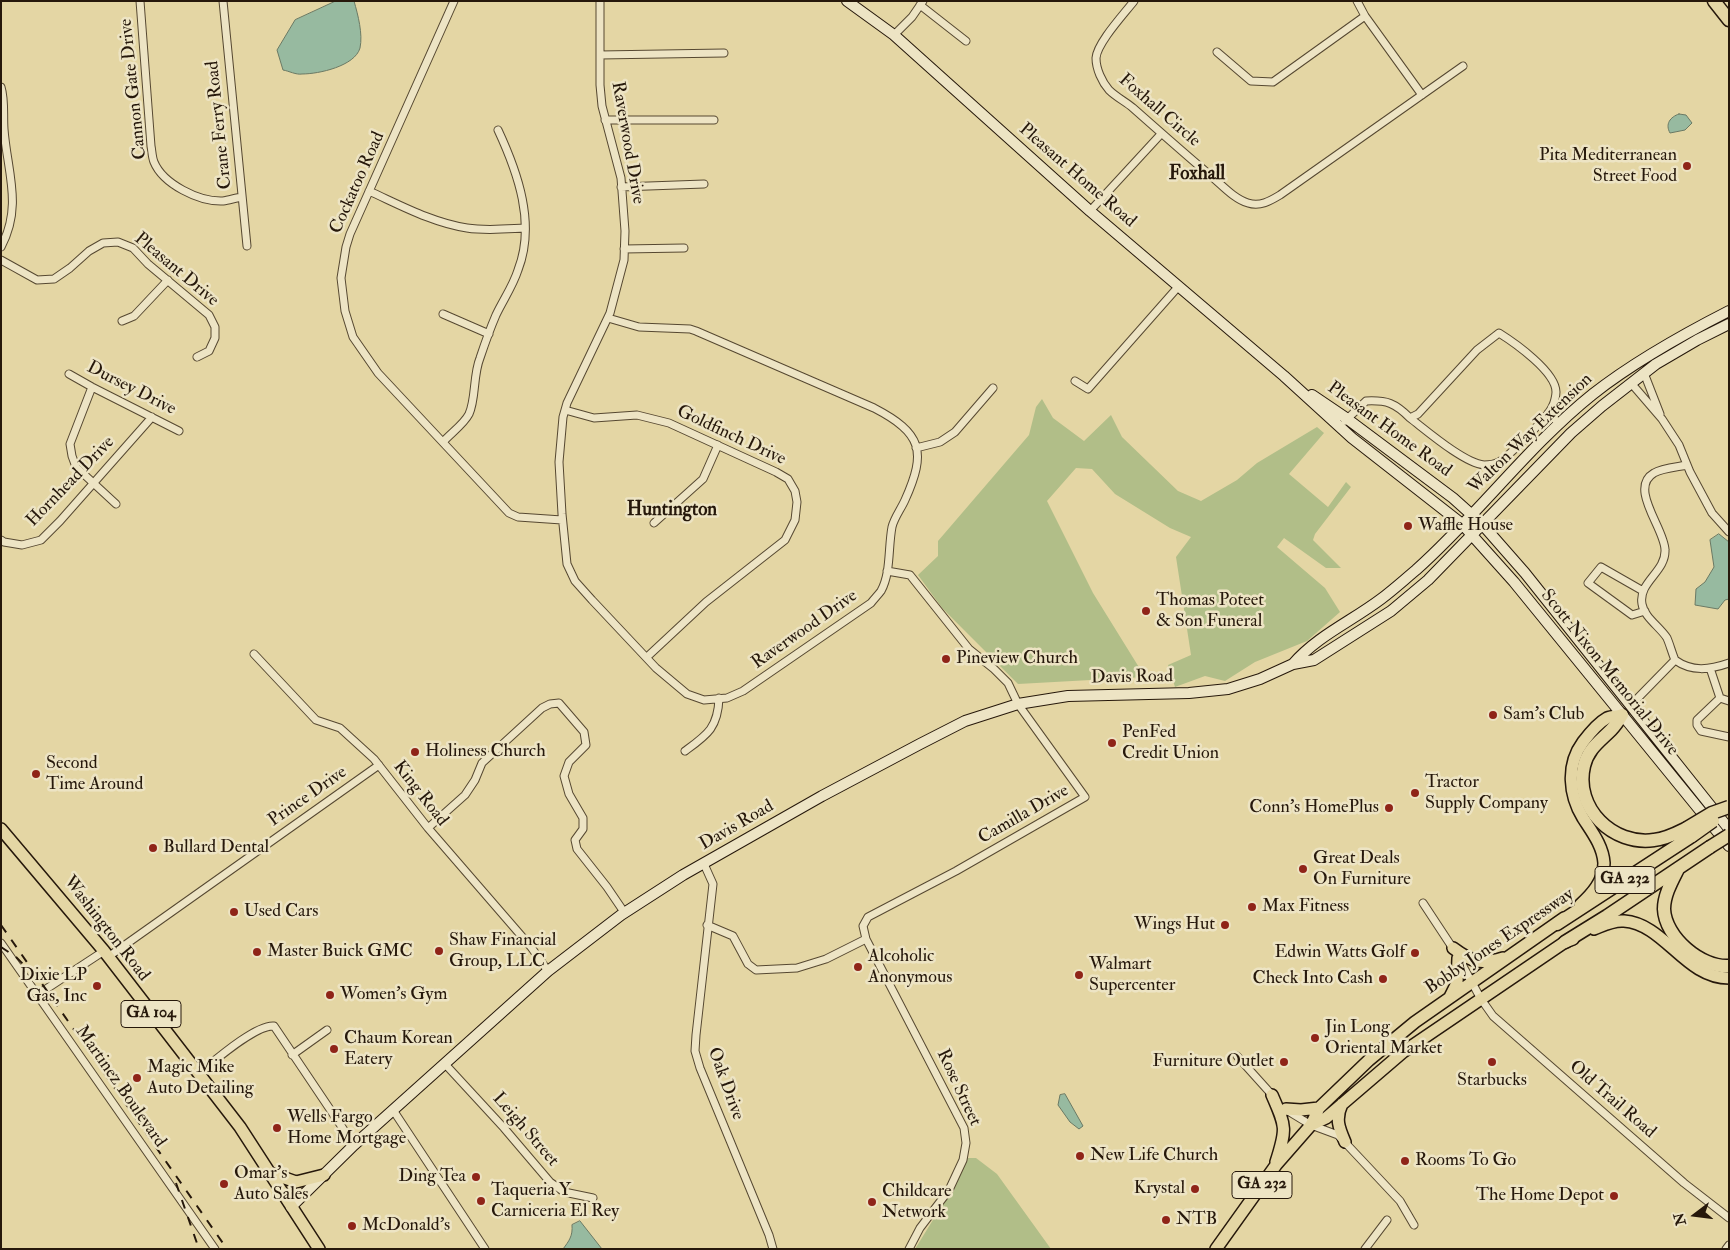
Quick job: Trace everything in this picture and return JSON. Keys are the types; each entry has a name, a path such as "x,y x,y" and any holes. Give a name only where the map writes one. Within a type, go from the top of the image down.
{"highway":[{"path":"1714,1 1729,20"},
{"path":"1722,1 1729,9"},
{"path":"1626,711 1612,729 1593,746 1587,757 1582,778 1584,794 1589,807 1603,825 1612,832 1633,840 1654,840 1690,832 1712,813 1729,808"},
{"name":"Bobby Jones Expressway","path":"1557,924 1690,832"},
{"name":"Bobby Jones Expressway","path":"1564,942 1607,916 1729,835"},
{"path":"1679,867 1665,900 1665,915 1668,928 1704,962 1721,967 1727,975"}],"main road":[{"name":"Pleasant Home Road","path":"847,1 894,35 1090,210 1284,376 1341,428 1462,524"},
{"name":"Walton Way Extension","path":"1462,524 1560,424 1592,395 1630,367 1729,311"},
{"path":"1712,320 1716,331"},
{"name":"Walton Way Extension","path":"1472,536 1571,434 1599,408 1656,364 1729,324"},
{"name":"Pleasant Home Road","path":"1284,376 1346,418 1454,498 1471,514"},
{"name":"Scott Nixon Memorial Drive","path":"1471,514 1525,573 1626,711 1729,846"},
{"name":"Scott Nixon Memorial Drive","path":"1462,524 1729,829"},
{"name":"Davis Road","path":"1293,664 1305,650 1382,599 1418,568 1462,524"},
{"name":"Davis Road","path":"291,1207 354,1145 548,971 624,912 822,796 965,721 1018,704 1076,696 1189,694 1228,689 1260,679 1293,664 1314,660 1391,611 1428,580 1472,536"},
{"path":"1557,924 1592,894 1600,881 1603,870 1600,845 1582,816 1573,794 1571,774 1575,756 1579,747 1592,731 1607,718 1626,711"},
{"name":"Washington Road","path":"1,829 106,954 240,1126 319,1249"},
{"path":"1564,942 1608,923 1623,921 1636,924 1651,932 1695,967 1712,976 1727,975"},
{"name":"Bobby Jones Expressway","path":"1216,1249 1274,1168 1311,1125 1319,1108 1369,1060 1450,996 1557,924"},
{"name":"Bobby Jones Expressway","path":"1311,1125 1326,1118 1402,1052 1564,942"},
{"path":"1450,996 1457,983 1456,953 1468,959 1482,962 1514,954"},
{"path":"1272,1095 1283,1120 1284,1128 1284,1137 1274,1168"},
{"path":"1343,1102 1338,1111 1337,1121 1345,1142"},
{"path":"1286,1109 1319,1108"},
{"path":"268,1172 296,1182 324,1174"}],"street":[{"name":"Cannon Gate Drive","path":"140,1 151,146 154,162 165,177 183,191 203,198 223,201 242,196"},
{"name":"Crane Ferry Road","path":"224,1 247,246"},
{"name":"Cockatoo Road","path":"454,1 346,247 341,278 345,311 353,337 378,373 508,513 518,517 562,520"},
{"name":"Raverwood Drive","path":"600,1 600,85 605,120 620,178 625,231 624,260 608,318 565,410 559,462 566,564 575,581 646,658 687,694 704,700 727,698 756,683 871,603 881,590 887,571 893,525 916,475 918,465 915,441 906,427 894,418 719,340 690,329 639,328 608,318"},
{"name":"Foxhall Circle","path":"1134,1 1104,39 1096,57 1099,74 1109,90 1132,107 1161,134 1237,197 1247,203 1256,205 1269,202 1280,196 1463,66"},
{"path":"1357,1 1364,16 1422,95"},
{"path":"894,35 922,3 966,41"},
{"path":"1217,52 1251,81 1273,82 1364,16"},
{"path":"600,55 724,53"},
{"path":"1,86 3,130 12,179 13,202 13,216 1,247"},
{"path":"605,120 714,120"},
{"path":"443,442 469,414 473,397 474,376 496,314 519,269 524,248 522,195 511,159 498,130"},
{"path":"1090,210 1161,134"},
{"path":"621,187 704,184"},
{"path":"369,191 432,218 465,228 494,230 524,228"},
{"name":"Pleasant Drive","path":"1,260 37,280 54,279 103,242 118,242 133,248 209,315 215,327 215,338 210,351 197,357"},
{"path":"624,249 684,248"},
{"path":"122,321 134,316 168,280"},
{"path":"1075,381 1088,390 1178,287"},
{"path":"444,314 489,334"},
{"path":"1341,428 1346,418 1366,402 1389,402 1400,408 1410,418 1453,450 1476,464 1486,465 1500,461 1537,427 1552,408 1556,392 1551,377 1516,343 1499,333 1477,350 1418,414 1410,418"},
{"path":"1644,373 1662,419"},
{"name":"Dursey Drive","path":"68,374 179,431"},
{"path":"1631,383 1662,419 1679,445 1687,465 1712,513 1729,532"},
{"path":"92,387 70,444 76,468 116,504"},
{"path":"916,448 940,442 955,432 993,388"},
{"name":"Goldfinch Drive","path":"565,410 594,418 637,415 669,423 776,472 788,479 795,491 798,502 795,520 785,540 706,602 646,658"},
{"path":"1548,413 1560,424"},
{"name":"Hornhead Drive","path":"1,540 22,545 41,540 94,484 152,418"},
{"path":"654,523 703,480 718,445"},
{"path":"1687,465 1653,473 1646,481 1644,493 1663,539 1665,550 1662,566 1643,591 1642,606 1667,639 1675,660 1684,666 1700,670 1729,663"},
{"path":"1643,591 1600,567 1588,584 1632,615 1645,611"},
{"path":"887,571 910,575 969,648 994,668 1008,683 1018,704"},
{"name":"King Road","path":"254,654 316,720 340,728 378,765 428,828 531,947 548,971"},
{"path":"1626,711 1675,660"},
{"path":"1710,668 1720,698"},
{"path":"684,751 706,736 716,717 719,708 719,698"},
{"path":"1720,698 1729,701"},
{"path":"1720,698 1697,720 1697,725 1701,731 1729,737"},
{"path":"428,828 465,795 475,780 482,763 542,708 558,703 584,732 586,745 569,762 564,776 569,794 583,818 582,829 575,840 577,849 624,912"},
{"name":"Camilla Drive","path":"866,938 863,926 868,917 956,871 1085,798 1018,704"},
{"name":"Prince Drive","path":"37,995 106,954 231,869 378,765"},
{"name":"Oak Drive","path":"704,864 713,884 707,925 695,1051 773,1249"},
{"name":"Old Trail Road","path":"1422,903 1456,953 1481,999 1493,1016 1684,1183 1729,1218"},
{"path":"707,925 734,936 748,964 756,970 804,966 826,959 866,938"},
{"name":"Rose Street","path":"866,938 964,1128 966,1142 963,1160 948,1190 920,1228 909,1249"},
{"name":"Martinez Boulevard","path":"1,943 215,1249"},
{"path":"198,1074 260,1029 268,1025 274,1026 354,1145"},
{"path":"292,1055 327,1030"},
{"path":"1237,1056 1286,1109 1311,1125 1333,1132 1345,1142 1400,1201 1414,1225"},
{"name":"Leigh Street","path":"445,1064 516,1141 550,1182 564,1192 592,1198"},
{"path":"393,1110 485,1249"},
{"path":"1364,1249 1387,1220"},
{"path":"1726,1249 1729,1245"}],"shaded area":[{"path":"336,1 354,1 361,37 360,48 357,54 344,64 327,71 300,74 283,70 277,50 295,20"},
{"path":"1679,114 1686,115 1692,123 1685,130 1670,133 1669,121"},
{"path":"1042,399 1053,418 1084,441 1111,415 1122,437 1178,491 1201,501 1237,480 1257,463 1317,427 1324,433 1289,474 1328,507 1346,482 1351,487 1315,534 1313,540 1341,568 1326,568 1284,538 1277,547 1325,588 1340,612 1307,641 1255,662 1225,681 1205,676 1175,687 1168,665 1191,655 1176,557 1191,537 1170,528 1115,494 1092,469 1076,468 1047,501 1093,593 1145,677 1018,684 942,608 918,575 938,556 938,541 1029,435 1036,407"},
{"path":"1719,534 1729,542 1729,599 1725,600 1718,609 1695,605 1696,589 1705,582 1714,567 1710,540"},
{"path":"1065,1094 1083,1126 1079,1129 1070,1122 1058,1105 1060,1095"},
{"path":"966,1158 976,1158 997,1174 1051,1249 915,1249 949,1194"},
{"path":"580,1221 602,1249 563,1249 570,1238 572,1225"}],"railway":[{"path":"1,925 227,1249"},
{"path":"1,947 23,964"},
{"path":"176,1183 199,1249"}],"place":[{"name":"Pita Mediterranean Street Food","path":"1687,166"},
{"name":"Waffle House","path":"1408,526"},
{"name":"Thomas Poteet & Son Funeral","path":"1146,611"},
{"name":"Pineview Church","path":"946,659"},
{"name":"Sam's Club","path":"1493,715"},
{"name":"PenFed Credit Union","path":"1112,743"},
{"name":"Holiness Church","path":"415,752"},
{"name":"Second Time Around","path":"36,774"},
{"name":"Tractor Supply Company","path":"1415,793"},
{"name":"Conn's HomePlus","path":"1389,808"},
{"name":"Bullard Dental","path":"153,848"},
{"name":"Great Deals On Furniture","path":"1303,869"},
{"name":"Max Fitness","path":"1252,907"},
{"name":"Used Cars","path":"234,912"},
{"name":"Wings Hut","path":"1225,925"},
{"name":"Shaw Financial Group, LLC","path":"439,951"},
{"name":"Master Buick GMC","path":"257,952"},
{"name":"Edwin Watts Golf","path":"1415,953"},
{"name":"Alcoholic Anonymous","path":"858,967"},
{"name":"Walmart Supercenter","path":"1079,975"},
{"name":"Check Into Cash","path":"1383,979"},
{"name":"Dixie LP Gas, Inc","path":"97,986"},
{"name":"Women's Gym","path":"330,995"},
{"name":"Jin Long Oriental Market","path":"1315,1038"},
{"name":"Chaum Korean Eatery","path":"334,1049"},
{"name":"Furniture Outlet","path":"1284,1062"},
{"name":"Starbucks","path":"1492,1062"},
{"name":"Magic Mike Auto Detailing","path":"137,1078"},
{"name":"Wells Fargo Home Mortgage","path":"277,1128"},
{"name":"New Life Church","path":"1080,1156"},
{"name":"Rooms To Go","path":"1405,1161"},
{"name":"Ding Tea","path":"476,1177"},
{"name":"Omar's Auto Sales","path":"224,1184"},
{"name":"Krystal","path":"1195,1189"},
{"name":"The Home Depot","path":"1614,1196"},
{"name":"Taqueria Y Carniceria El Rey","path":"481,1201"},
{"name":"Childcare Network","path":"872,1202"},
{"name":"NTB","path":"1166,1220"},
{"name":"McDonald's","path":"352,1226"}],"district":[{"name":"Foxhall","path":"1197,175"},
{"name":"Huntington","path":"672,511"}]}
